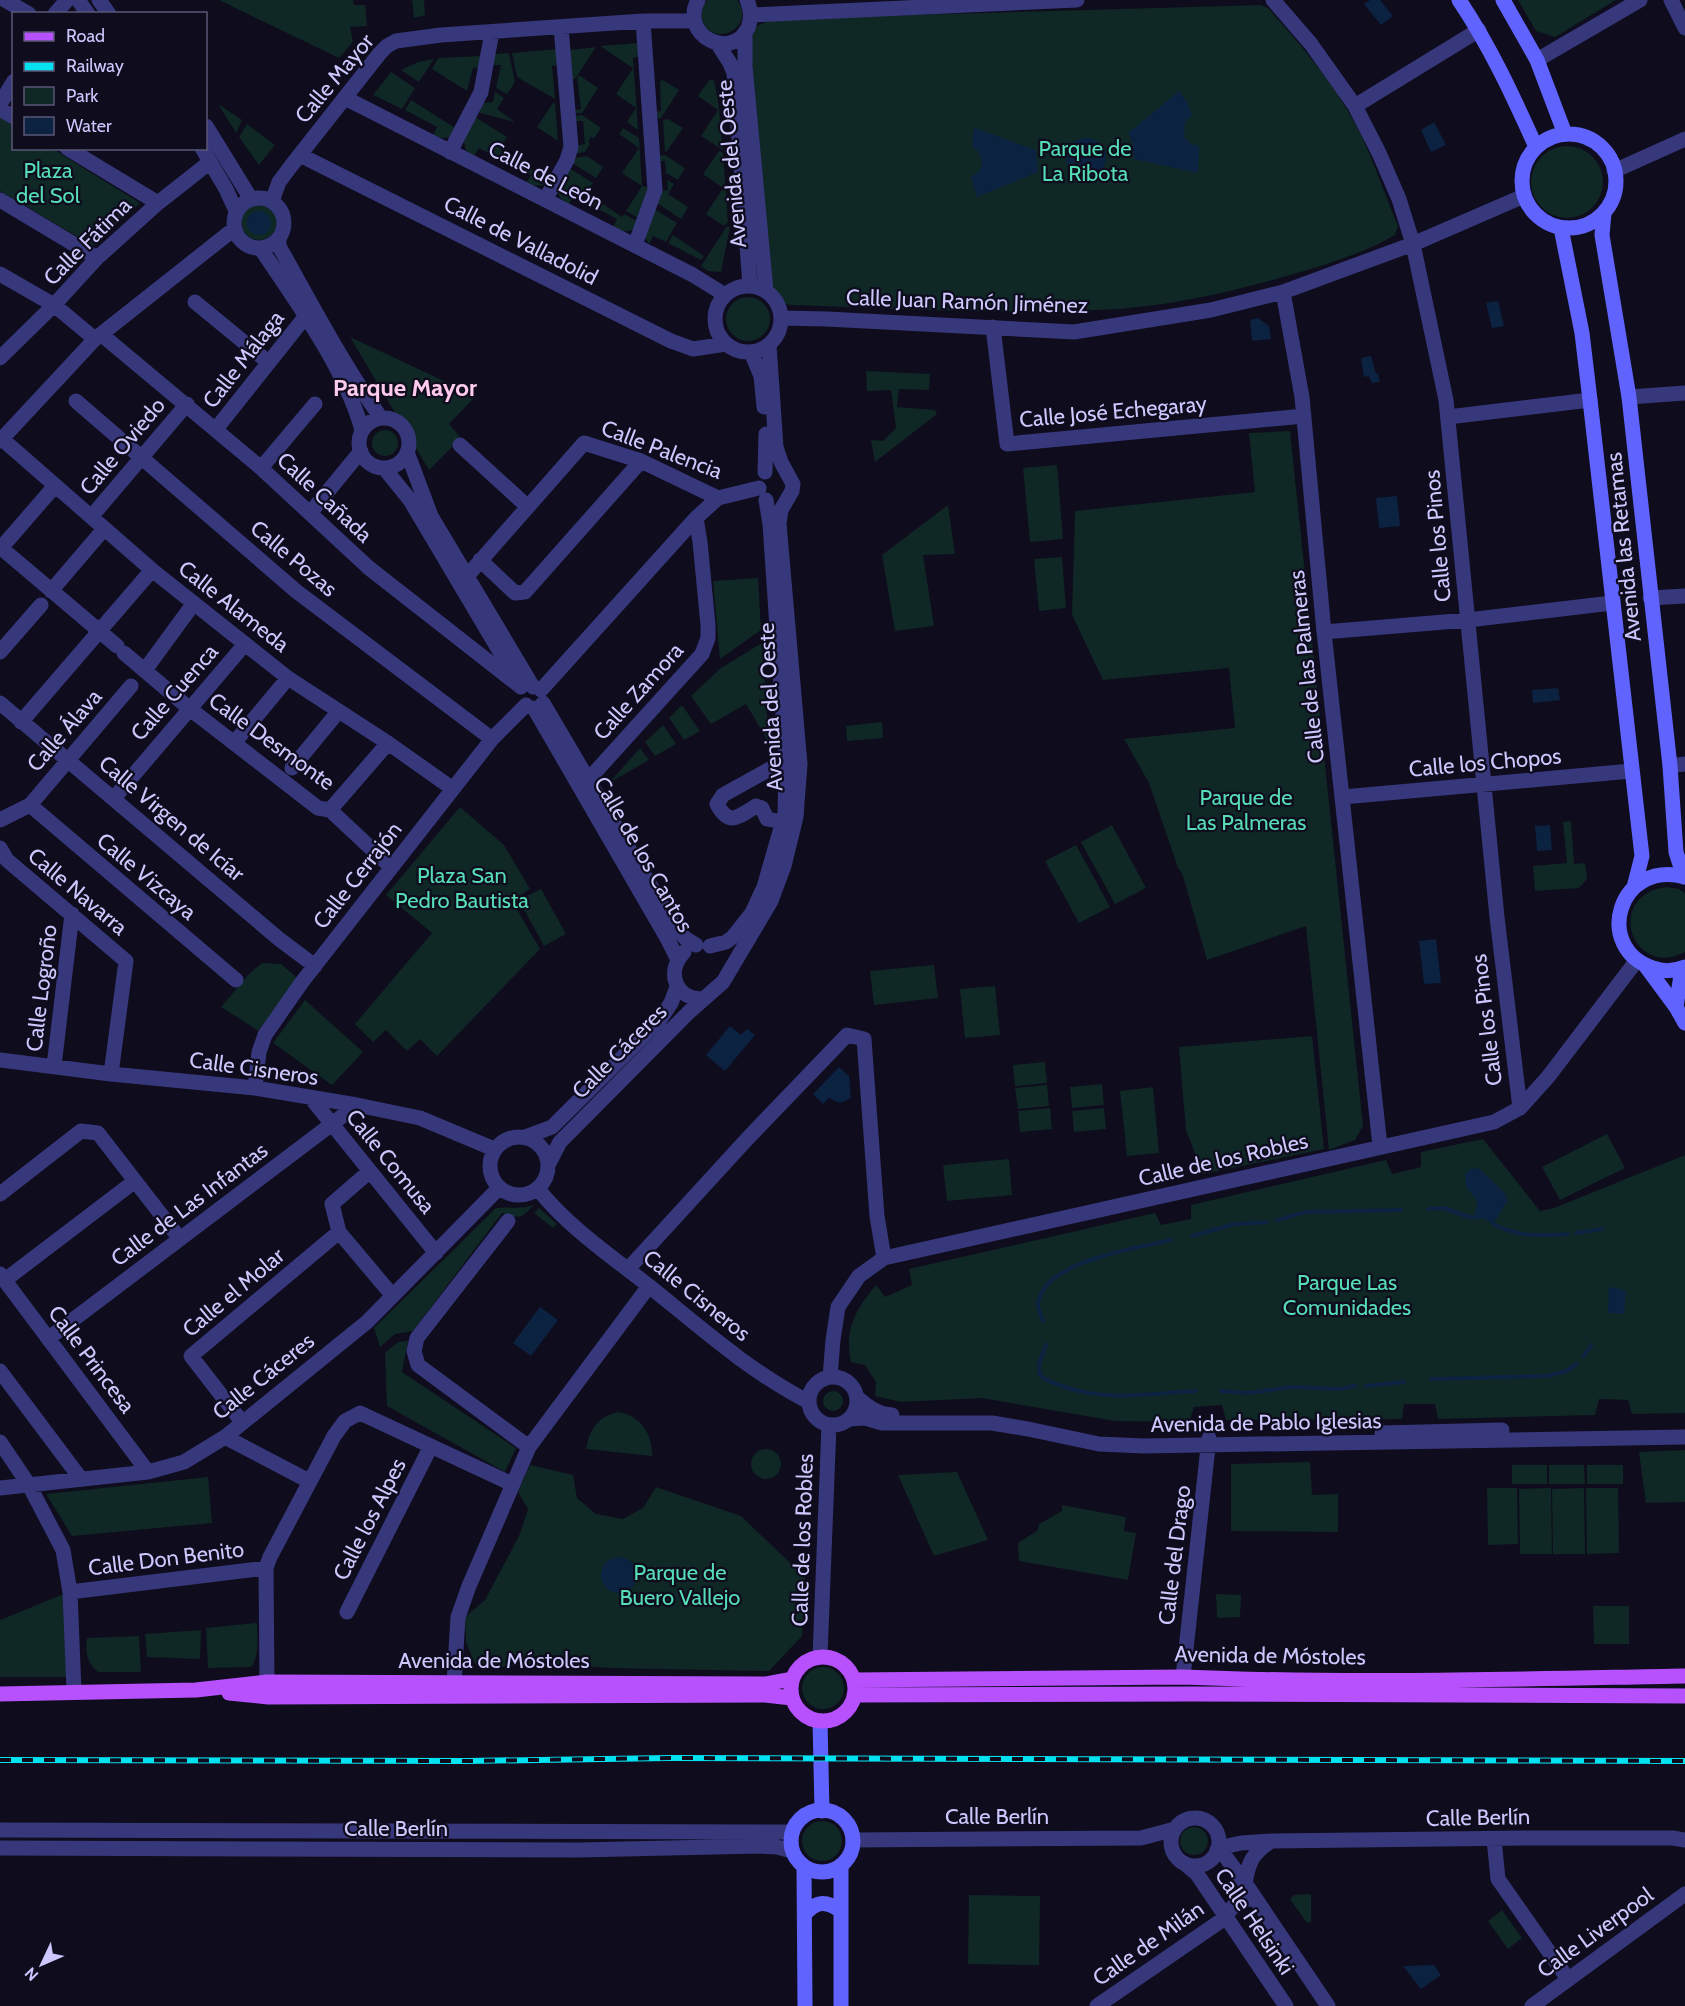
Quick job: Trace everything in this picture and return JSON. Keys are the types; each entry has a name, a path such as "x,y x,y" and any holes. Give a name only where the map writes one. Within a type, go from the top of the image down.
{"main road":[{"path":"820,1656 841,1662 849,1670 854,1688 846,1712 830,1720 820,1721 802,1714 792,1698 792,1679 802,1664 820,1656"},
{"name":"Avenida de Móstoles","path":"854,1688 1183,1677 1525,1679 1685,1676"},
{"name":"Avenida de Móstoles","path":"0,1694 196,1690 267,1682 765,1684 792,1679"},
{"name":"Avenida de Móstoles","path":"854,1688 1224,1694 1685,1696"},
{"name":"Avenida de Móstoles","path":"196,1690 268,1697 765,1695 792,1698"}],"street":[{"path":"5,0 26,12"},
{"path":"57,12 67,0"},
{"path":"717,43 732,42 745,32 751,15 747,0"},
{"path":"751,15 1077,0"},
{"name":"Calle los Pinos","path":"1274,0 1311,44 1355,106 1399,199 1413,244 1446,400 1497,917 1520,1108"},
{"path":"1459,0 1479,30 1509,87 1536,147"},
{"path":"1503,0 1537,60 1565,134"},
{"path":"1537,60 1640,0"},
{"path":"1671,0 1685,28"},
{"path":"694,21 696,2"},
{"name":"Calle Mayor","path":"643,21 674,14 696,2"},
{"path":"635,245 655,190 643,21"},
{"name":"Calle Mayor","path":"272,201 279,182 380,53 396,41 643,21 694,21"},
{"name":"Avenida del Oeste","path":"694,21 702,35 717,43 734,73 750,286"},
{"path":"545,200 567,160 571,147 561,27"},
{"path":"1355,106 1479,30"},
{"path":"450,152 481,92 492,32"},
{"name":"Avenida del Oeste","path":"745,32 766,291"},
{"path":"0,104 12,84"},
{"name":"Calle de León","path":"345,98 693,275 725,295"},
{"path":"207,128 251,199"},
{"path":"1565,134 1580,135 1594,141 1605,151 1614,171 1615,190 1604,213 1591,223 1576,228 1561,228 1538,217 1524,196 1522,183 1523,170 1536,147 1565,134"},
{"path":"1614,171 1685,139"},
{"path":"70,150 158,203"},
{"path":"203,150 236,211"},
{"name":"Calle de Valladolid","path":"300,155 671,342 693,349 726,344"},
{"name":"Calle Fátima","path":"0,358 97,258 158,203 210,162"},
{"name":"Calle Juan Ramón Jiménez","path":"782,318 1074,332 1211,310 1283,292 1413,244 1524,196"},
{"path":"251,199 272,201 278,206 285,221 279,239 269,247 261,249 246,246 234,230 236,211 251,199"},
{"path":"0,200 97,258"},
{"name":"Avenida las Retamas","path":"1604,213 1602,235 1629,397 1650,598 1677,765 1676,852 1685,877"},
{"name":"Avenida las Retamas","path":"1561,228 1582,333 1641,856 1634,887 1622,906 1619,923 1624,943 1676,1007 1685,1023"},
{"path":"1,440 99,337 234,230"},
{"path":"279,239 279,246 308,300 364,394 381,418"},
{"path":"261,249 305,317 355,404 362,430 360,451 370,463 384,468 398,463 407,452 405,430 394,420 381,418 367,424 362,430"},
{"name":"Calle Cañada","path":"0,274 54,304 187,404 311,512 369,568 532,696"},
{"path":"750,286 766,291 780,308 782,318 776,338 769,345 751,352 742,352 726,344 715,325 715,314 725,295 732,290 750,286"},
{"name":"Calle de las Palmeras","path":"1283,292 1304,416 1324,632 1380,1146"},
{"path":"195,302 268,362"},
{"name":"Calle Málaga","path":"216,429 305,317"},
{"name":"Calle José Echegaray","path":"993,327 1007,444 1304,416"},
{"path":"769,345 776,447 793,484 788,498 782,502 773,502 763,494 761,477 765,472 775,468 786,471"},
{"path":"751,352 761,376 767,448 765,472"},
{"path":"1629,397 1685,393"},
{"path":"1448,417 1590,400"},
{"name":"Calle Pozas","path":"76,401 296,591 492,739"},
{"name":"Calle Oviedo","path":"91,517 187,404"},
{"path":"261,468 315,405"},
{"name":"Calle Alameda","path":"1,440 152,570 288,678 388,743 453,789"},
{"name":"Calle Palencia","path":"528,507 584,443 641,461 718,498 763,494"},
{"path":"460,445 528,507 468,575"},
{"path":"311,512 360,451"},
{"name":"Calle de los Cantos","path":"407,452 431,516 468,575 678,960"},
{"path":"480,560 515,593 525,592 641,461"},
{"name":"Calle de los Cantos","path":"384,468 410,500 532,696 588,780 676,929 686,939 703,945"},
{"path":"0,547 54,487"},
{"name":"Avenida del Oeste","path":"703,945 726,942 733,937 752,913 767,879 775,821 785,814 786,760 770,524 763,494"},
{"name":"Calle Cerrajón","path":"255,1088 259,1052 265,1035 302,982 391,867 492,739 696,518 718,498"},
{"name":"Avenida del Oeste","path":"728,972 771,901 784,866 796,817 800,765 779,524 781,510 788,498"},
{"name":"Calle Zamora","path":"588,780 702,654 708,638 708,625 696,518"},
{"path":"51,591 104,529"},
{"name":"Calle Desmonte","path":"0,547 190,709 318,808 330,810 391,867"},
{"path":"21,722 152,570"},
{"path":"1650,598 1685,596"},
{"path":"145,670 194,603"},
{"path":"1324,632 1468,620 1612,603"},
{"path":"0,652 41,605"},
{"name":"Calle Cuenca","path":"114,798 245,644"},
{"path":"234,743 288,678"},
{"name":"Calle Álava","path":"0,820 30,805 131,686"},
{"name":"Calle Virgen de Icíar","path":"0,703 69,759 279,939 315,966"},
{"path":"292,768 338,712"},
{"path":"330,810 388,743"},
{"name":"Avenida del Oeste","path":"775,821 762,808 756,806 738,817 729,818 723,816 717,804 723,795 786,760"},
{"name":"Calle los Chopos","path":"1343,797 1631,771"},
{"name":"Calle Vizcaya","path":"30,805 236,980"},
{"name":"Calle Navarra","path":"2,858 126,961 111,1074"},
{"path":"1634,887 1645,879 1658,875 1671,874 1685,877"},
{"name":"Calle Logroño","path":"54,1066 72,914"},
{"path":"703,945 718,949 725,957 728,972 723,982 704,999 694,999 677,987 674,978 678,960 688,949 703,945"},
{"path":"1641,963 1657,970 1669,971 1683,968 1676,1007"},
{"name":"Calle de los Robles","path":"830,1377 838,1307 859,1276 884,1258 1494,1122 1520,1108 1641,963"},
{"name":"Calle Cáceres","path":"525,1137 552,1127 659,1021 677,987"},
{"name":"Calle Cáceres","path":"548,1165 560,1142 704,999"},
{"path":"628,1269 687,1203 847,1035 864,1040 877,1216 884,1258"},
{"name":"Calle Cisneros","path":"0,1060 111,1074 255,1088 357,1105 420,1118 494,1149"},
{"name":"Calle Comusa","path":"311,1098 435,1253"},
{"name":"Calle de Las Infantas","path":"49,1338 357,1105"},
{"path":"2,1187 81,1131 98,1133 180,1239"},
{"path":"525,1137 542,1147 546,1156 548,1165 544,1182 538,1189 522,1196 506,1193 499,1188 490,1174 489,1165 494,1149 508,1138 525,1137"},
{"path":"370,1171 332,1204 339,1232 392,1295"},
{"path":"2,1277 135,1181"},
{"name":"Calle Cáceres","path":"0,1488 148,1472 184,1462 225,1437 367,1322 499,1188"},
{"name":"Calle Cisneros","path":"538,1189 567,1219 750,1367 809,1402"},
{"path":"508,1221 417,1338 414,1351 418,1365 529,1448"},
{"name":"Calle el Molar","path":"242,1422 191,1356 339,1232"},
{"name":"Calle Princesa","path":"2,1277 148,1472"},
{"path":"454,1683 458,1617 469,1586 529,1448 649,1286"},
{"path":"0,1371 81,1479"},
{"path":"830,1377 845,1380 851,1384 858,1398 858,1406 850,1419 837,1426 821,1423 815,1417 809,1402 817,1383 830,1377"},
{"name":"Avenida de Pablo Iglesias","path":"858,1398 868,1408 884,1414 993,1416 1030,1421 1100,1436 1209,1441 1374,1443 1685,1437"},
{"name":"Calle los Alpes","path":"267,1682 266,1568 309,1481 345,1421 360,1413 512,1484"},
{"name":"Avenida de Pablo Iglesias","path":"850,1419 865,1418 882,1423 992,1423 1099,1444 1454,1431 1685,1428"},
{"name":"Calle de los Robles","path":"820,1656 829,1425"},
{"path":"225,1437 309,1481"},
{"name":"Calle del Drago","path":"1183,1677 1209,1441"},
{"path":"0,1442 29,1485 63,1550 70,1592 74,1691"},
{"name":"Calle los Alpes","path":"347,1612 431,1446"},
{"name":"Calle Don Benito","path":"70,1592 266,1568"},
{"path":"820,1721 822,1810"},
{"path":"822,1810 841,1817 848,1825 853,1840 850,1852 841,1865 822,1872 804,1867 792,1851 791,1842 796,1823 812,1812 822,1810"},
{"path":"1195,1818 1209,1823 1217,1830 1220,1843 1207,1863 1192,1866 1184,1863 1179,1860 1172,1849 1171,1841 1180,1823 1195,1818"},
{"name":"Calle Berlín","path":"853,1840 1141,1838 1175,1829"},
{"name":"Calle Berlín","path":"0,1830 792,1832"},
{"name":"Calle Berlín","path":"1217,1830 1271,1841"},
{"name":"Calle Berlín","path":"1141,1838 1172,1849"},
{"name":"Calle Berlín","path":"1218,1849 1229,1845 1271,1841 1673,1838 1685,1840"},
{"path":"1494,1839 1498,1879 1568,1979"},
{"name":"Calle Helsinki","path":"1245,1883 1249,1863 1258,1851 1271,1841"},
{"name":"Calle Berlín","path":"0,1848 579,1850 760,1846 792,1851"},
{"name":"Calle Helsinki","path":"1218,1849 1245,1883 1328,2006"},
{"name":"Calle Helsinki","path":"1184,1863 1197,1874 1286,2006"},
{"path":"841,1865 841,2006"},
{"path":"804,1867 805,2006"},
{"name":"Calle Liverpool","path":"1532,2006 1685,1894"},
{"name":"Calle de Milán","path":"1097,2006 1225,1918 1237,1901 1255,1899"},
{"path":"805,1914 812,1906 823,1902 841,1911"}],"green space":[{"path":"219,0 353,0 354,5 365,5 367,26 350,27 353,42 339,58"},
{"path":"412,0 424,0 425,15 414,18"},
{"path":"707,0 737,0 742,10 742,18 738,26 724,34 716,34 709,30 701,16 702,7"},
{"path":"1518,0 1616,0 1555,37 1536,31"},
{"name":"Parque de La Ribota","path":"1261,5 1268,8 1305,50 1348,111 1368,151 1398,226 1395,235 1346,258 1270,281 1197,298 1122,309 983,311 792,305 781,303 771,291 748,39 755,27 772,19"},
{"path":"638,43 641,56 633,58 638,130 627,122 636,108 616,94 633,68 600,46"},
{"path":"596,47 575,79 570,80 570,50"},
{"path":"559,49 560,65 552,66 555,99 517,77 512,53"},
{"path":"509,53 515,82 507,94 496,88 501,65 493,65 495,54"},
{"path":"481,56 482,67 473,68 467,91 432,69 438,58"},
{"path":"434,59 419,82 401,70 418,62"},
{"path":"391,72 415,88 402,109 373,95"},
{"path":"579,75 598,88 582,113 574,113 574,110 581,109 577,78"},
{"path":"710,79 714,81 718,100 723,150 701,136 718,110 698,96"},
{"path":"663,80 679,90 661,118 655,118 654,112 661,111 660,81"},
{"path":"495,92 504,98 497,109 515,122 477,112 482,103 493,102"},
{"path":"411,100 457,129 451,137 433,136 437,127 405,110"},
{"path":"555,103 558,141 537,127"},
{"path":"218,104 242,120 236,133"},
{"path":"582,115 601,128 594,138 591,137 585,152 574,154 576,146 585,144 583,121 574,121 573,116"},
{"name":"Plaza del Sol","path":"0,116 12,123 12,150 55,150 140,203 93,246 0,191"},
{"path":"475,117 507,137 500,149 550,181 536,186 526,183 531,175 479,148 474,156 466,151 463,138"},
{"path":"668,119 683,128 665,152 663,120"},
{"path":"247,124 275,145 259,165 239,137"},
{"path":"623,128 639,138 642,186 622,173 639,148 619,134"},
{"path":"1567,146 1587,152 1597,162 1603,182 1597,202 1587,212 1567,218 1547,212 1537,202 1531,182 1537,162 1547,152"},
{"path":"719,151 723,153 728,222 724,226 706,214 723,188 703,174"},
{"path":"665,155 685,168 678,180 666,173 665,161 658,161 658,156"},
{"path":"587,156 603,167 596,178 572,163 573,158"},
{"path":"569,168 593,183 581,201 573,197 569,204 557,192"},
{"path":"667,180 674,184 668,194 688,207 681,219 657,203 660,191 668,190"},
{"path":"642,186 652,188 640,219 626,211"},
{"path":"590,195 622,217 624,214 639,222 628,231 613,227 617,219 585,202"},
{"path":"259,204 271,210 277,222 271,234 259,240 247,234 241,222 247,210"},
{"path":"654,209 677,223 666,242 653,236 649,244 645,237"},
{"path":"727,226 730,227 721,272 708,271 701,266"},
{"path":"673,235 704,256 701,260 668,243"},
{"path":"748,297 757,298 764,303 769,310 769,328 764,335 757,340 748,341 739,340 732,335 727,328 726,319 727,310 732,303 739,298"},
{"path":"350,337 476,396 449,424 461,438 429,470"},
{"path":"866,371 930,374 929,390 899,389 897,407 935,410 937,414 875,462 871,440 883,441 896,428 891,390 867,391"},
{"path":"385,430 394,434 398,443 394,452 385,456 376,452 372,443 376,434"},
{"name":"Parque de Las Palmeras","path":"1290,431 1363,1126 1355,1140 1329,1150 1306,926 1207,960 1182,873 1178,868 1149,783 1124,739 1235,728 1229,668 1103,680 1072,615 1075,511 1255,492 1249,433"},
{"path":"1057,465 1063,539 1030,542 1023,468"},
{"path":"948,505 955,554 923,555 934,626 895,631 882,555"},
{"path":"1062,557 1066,608 1039,611 1034,559"},
{"path":"758,578 761,630 720,659 713,581"},
{"path":"762,643 769,743 746,704 711,724 691,696 721,668"},
{"path":"682,705 700,731 684,740 669,718"},
{"path":"882,722 883,738 847,741 846,726"},
{"path":"663,725 676,744 655,756 645,742"},
{"path":"640,748 649,760 609,783"},
{"name":"Plaza San Pedro Bautista","path":"460,807 504,845 530,889 512,901 540,949 437,1056 420,1039 407,1051 386,1030 373,1042 355,1024 432,933 386,895"},
{"path":"1571,821 1574,864 1585,863 1587,879 1579,888 1535,891 1533,866 1567,863 1563,822"},
{"path":"1112,825 1146,888 1115,904 1081,842"},
{"path":"1076,845 1110,907 1079,923 1045,861"},
{"path":"1667,887 1679,889 1685,893 1685,952 1666,958 1651,955 1639,946 1632,933 1631,918 1635,904 1647,893"},
{"path":"541,889 566,934 544,946 519,900"},
{"path":"262,963 281,964 302,982 265,1035 221,1007 249,974"},
{"path":"934,965 938,998 874,1005 870,971"},
{"path":"995,986 1000,1035 965,1038 960,989"},
{"path":"305,1000 363,1052 332,1085 273,1043"},
{"path":"1312,1036 1324,1149 1203,1174 1186,1130 1179,1047"},
{"path":"1045,1062 1047,1083 1015,1086 1013,1065"},
{"path":"1102,1084 1104,1105 1072,1108 1070,1087"},
{"path":"1047,1085 1049,1106 1018,1109 1015,1088"},
{"path":"1153,1087 1159,1153 1127,1156 1120,1091"},
{"path":"1050,1108 1052,1129 1020,1132 1018,1111"},
{"path":"1104,1108 1106,1129 1074,1132 1072,1111"},
{"path":"1607,1134 1625,1168 1560,1200 1542,1167"},
{"name":"Parque Las Comunidades","path":"1483,1139 1540,1211 1554,1208 1685,1155 1685,1413 1632,1414 1628,1400 1599,1399 1595,1415 1438,1419 1435,1404 1404,1404 1402,1419 1226,1420 1222,1405 1194,1407 1189,1422 1115,1421 982,1398 901,1402 875,1396 876,1382 865,1365 851,1362 849,1339 857,1311 876,1285 885,1297 912,1285 909,1269 1155,1213 1161,1225 1191,1219 1191,1205 1386,1160 1392,1174 1421,1167 1421,1152"},
{"path":"1009,1159 1012,1195 947,1201 943,1165"},
{"path":"534,1205 520,1217 502,1213 413,1331 395,1334 380,1347 374,1328 496,1208"},
{"path":"539,1208 557,1224 553,1228 534,1213"},
{"path":"408,1341 402,1372 516,1448 505,1472 387,1406 385,1353 398,1342"},
{"path":"829,1391 837,1391 843,1397 843,1405 837,1411 829,1411 823,1405 823,1397"},
{"path":"618,1412 633,1417 644,1427 650,1440 652,1456 586,1449 596,1425 605,1417"},
{"path":"766,1449 776,1454 781,1464 776,1474 766,1479 756,1474 751,1464 756,1454"},
{"path":"1685,1450 1685,1502 1646,1503 1639,1452"},
{"path":"1310,1462 1312,1495 1338,1494 1338,1532 1231,1531 1231,1464"},
{"name":"Parque de Buero Vallejo","path":"530,1465 573,1475 577,1498 596,1514 623,1519 643,1508 656,1487 741,1516 805,1577 802,1636 769,1671 568,1665 485,1668 475,1664 466,1642 465,1617 485,1600 519,1536 528,1509 518,1492"},
{"path":"1512,1465 1547,1465 1547,1484 1512,1484"},
{"path":"1549,1465 1584,1465 1585,1484 1549,1484"},
{"path":"1587,1465 1623,1465 1623,1484 1587,1484"},
{"path":"957,1472 988,1540 934,1556 898,1475"},
{"path":"208,1477 212,1523 72,1536 46,1494"},
{"path":"1487,1488 1517,1488 1518,1544 1488,1545"},
{"path":"1551,1488 1552,1554 1520,1554 1519,1489"},
{"path":"1584,1488 1585,1554 1553,1554 1552,1489"},
{"path":"1586,1488 1618,1488 1619,1553 1587,1554"},
{"path":"1062,1505 1126,1517 1124,1531 1136,1533 1128,1580 1019,1561 1018,1543 1038,1530 1039,1524 1062,1511"},
{"path":"64,1594 68,1677 0,1677 0,1620"},
{"path":"1216,1594 1241,1595 1240,1617 1217,1618"},
{"path":"1593,1606 1629,1606 1629,1644 1594,1644"},
{"path":"257,1623 257,1652 251,1667 208,1668 206,1628"},
{"path":"201,1630 200,1659 147,1657 145,1634"},
{"path":"139,1636 141,1672 98,1672 89,1661 86,1648 87,1638"},
{"path":"823,1667 838,1673 844,1688 838,1703 823,1709 808,1703 802,1688 808,1673"},
{"path":"822,1821 836,1827 842,1841 836,1855 822,1861 808,1855 802,1841 808,1827"},
{"path":"1194,1827 1204,1831 1208,1841 1204,1851 1194,1855 1184,1851 1180,1841 1184,1831"},
{"path":"1311,1894 1311,1922 1307,1923 1290,1899 1294,1895"},
{"path":"969,1895 1040,1896 1039,1965 968,1964"},
{"path":"1502,1910 1522,1938 1508,1949 1488,1921"}],"water":[{"path":"1370,0 1380,0 1393,16 1381,25 1364,4"},
{"path":"1179,91 1192,115 1185,122 1184,136 1191,144 1199,146 1198,173 1134,159 1132,141 1128,133"},
{"path":"1434,122 1446,145 1431,152 1421,130"},
{"path":"974,128 1036,150 1038,172 977,197 971,177 980,170 982,162 972,146"},
{"path":"1086,138 1100,144 1106,158 1100,172 1086,178 1072,172 1066,158 1072,144"},
{"path":"259,211 268,214 271,223 268,232 259,235 250,232 247,223 250,214"},
{"path":"1498,301 1504,326 1492,328 1486,303"},
{"path":"1258,318 1269,326 1271,339 1252,341 1250,320"},
{"path":"1371,356 1380,382 1372,383 1369,376 1364,377 1361,358"},
{"path":"1397,496 1400,526 1379,528 1376,498"},
{"path":"1558,688 1560,700 1533,703 1532,690"},
{"path":"1550,825 1552,850 1537,851 1535,826"},
{"path":"1436,939 1441,983 1424,984 1419,941"},
{"path":"730,1026 741,1035 747,1029 755,1035 725,1071 706,1055"},
{"path":"839,1067 849,1076 851,1098 840,1103 829,1098 823,1104 813,1094"},
{"path":"1478,1168 1505,1193 1508,1200 1493,1224 1475,1214 1477,1200 1466,1187 1465,1174 1470,1169"},
{"path":"1609,1287 1626,1290 1624,1314 1608,1313"},
{"path":"540,1307 558,1320 531,1356 513,1343"},
{"path":"619,1557 632,1562 637,1575 632,1588 619,1593 606,1588 601,1575 606,1562"},
{"path":"1434,1965 1441,1975 1421,1989 1403,1966"}],"waterway":[{"path":"1428,1209 1444,1208 1469,1217 1479,1217"},
{"path":"1277,1220 1306,1212 1401,1210"},
{"path":"1192,1236 1235,1224 1267,1222"},
{"path":"1493,1224 1530,1235 1568,1234"},
{"path":"1576,1233 1602,1229"},
{"path":"1043,1321 1038,1304 1044,1289 1056,1277 1073,1267 1115,1252 1171,1240"},
{"path":"1046,1345 1039,1364 1040,1375 1049,1381 1081,1392 1146,1395 1196,1391"},
{"path":"1584,1356 1591,1345"},
{"path":"1431,1379 1548,1376 1566,1371 1577,1364"},
{"path":"1366,1386 1404,1382"},
{"path":"1221,1391 1249,1393 1290,1387 1340,1389 1355,1386"}],"railway":[{"path":"0,1760 467,1761 669,1758 1685,1761"}],"district":[{"name":"Parque Mayor","path":"405,388"}]}
